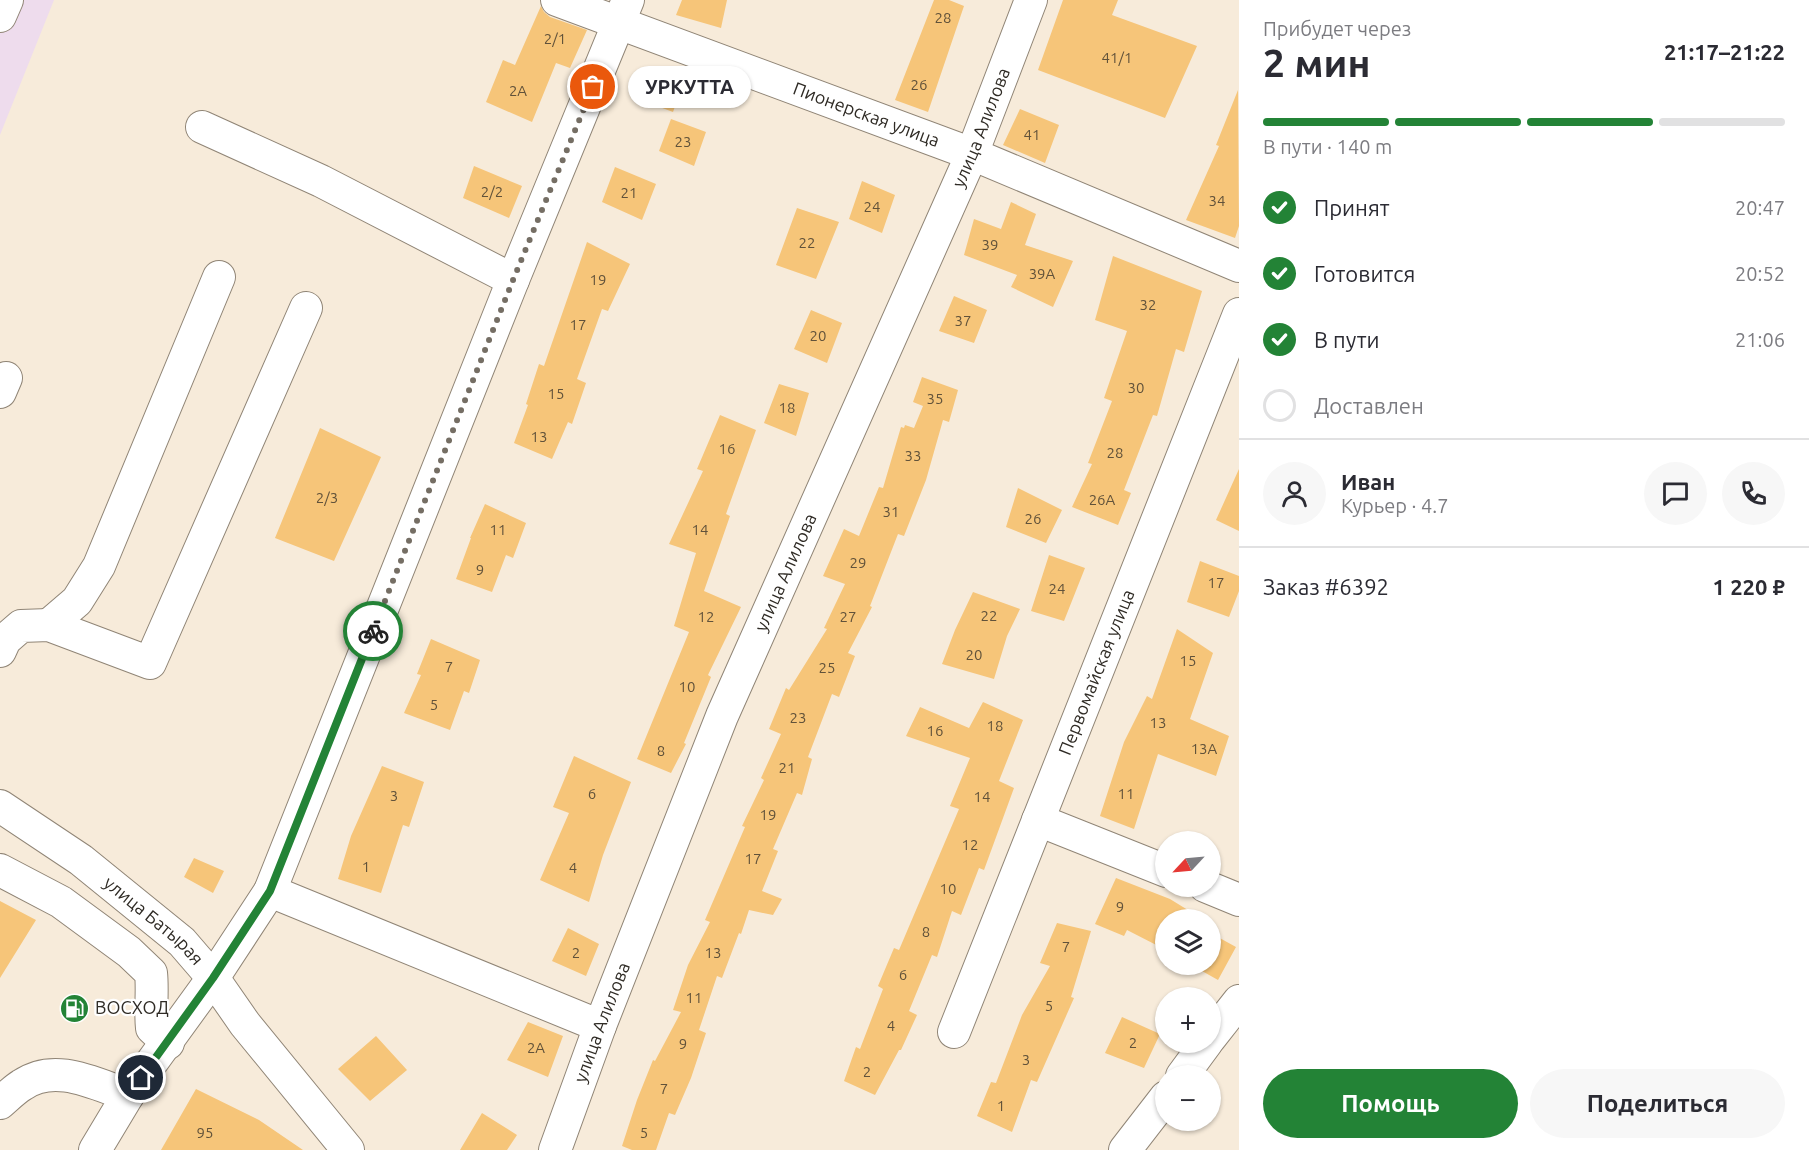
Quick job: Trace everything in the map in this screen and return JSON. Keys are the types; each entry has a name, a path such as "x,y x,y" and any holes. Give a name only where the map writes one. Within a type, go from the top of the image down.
{"street":[{"path":"0,16 7,0"},
{"name":"Пионерская улица","path":"557,0 624,11 1239,266"},
{"name":"улица Алилова","path":"555,1150 600,1026 722,716 972,154 1031,0"},
{"path":"95,1150 128,1095 168,1043 270,891 513,280 624,11"},
{"path":"202,127 321,181 513,280"},
{"path":"49,625 77,601 99,566 219,277"},
{"path":"0,651 5,640 21,626 49,625 150,663 306,308"},
{"name":"Первомайская улица","path":"954,1032 1239,314"},
{"name":"улица Батырая","path":"0,806 81,860 182,942 213,978 245,1024 348,1150"},
{"path":"1038,820 1155,867"},
{"path":"61,902 81,860"},
{"path":"0,870 61,902 129,952 152,973 153,989 150,1011 152,1028 168,1043"},
{"path":"270,891 600,1026"},
{"path":"1221,893 1239,900"},
{"path":"1221,1024 1239,1001"},
{"path":"0,1103 23,1084 49,1075 71,1075 128,1095"},
{"path":"1125,1150 1155,1111"}],"shaded area":[{"path":"0,0 54,0 0,135"}],"building":[{"path":"682,0 727,0 721,28 676,15"},
{"path":"934,0 949,0 964,6 928,112 895,100"},
{"path":"1063,0 1118,0 1112,15 1197,46 1165,118 1038,70"},
{"path":"541,6 550,17 587,30 570,68 556,63 532,122 486,102 503,60 515,65"},
{"path":"651,71 683,84 673,112 641,100"},
{"path":"1238,90 1239,226 1235,238 1186,220 1219,146 1216,145"},
{"path":"1020,109 1059,125 1045,163 1003,145"},
{"path":"671,119 706,132 694,166 659,151"},
{"path":"474,166 522,186 509,218 463,198"},
{"path":"615,167 656,184 642,220 602,202"},
{"path":"862,181 895,195 882,233 849,219"},
{"path":"1011,202 1036,214 1025,245 1073,261 1053,307 1011,287 1017,275 964,255 974,219 1001,229"},
{"path":"797,208 839,222 816,279 776,265"},
{"path":"587,242 630,264 608,311 602,309 577,379 586,383 572,424 568,422 552,459 514,443 528,405 526,404 539,364 544,366"},
{"path":"1113,256 1202,291 1184,352 1176,349 1157,416 1153,415 1124,490 1131,493 1118,525 1072,507 1092,464 1088,463 1112,401 1104,398 1127,331 1095,320"},
{"path":"954,296 987,310 974,343 939,331"},
{"path":"811,310 842,323 827,363 794,349"},
{"path":"922,377 958,390 949,422 943,420 926,480 904,536 898,534 870,606 872,607 848,653 855,656 839,697 832,694 808,757 812,759 802,795 797,793 773,849 778,851 762,891 782,899 773,915 749,910 722,978 717,976 699,1030 706,1033 691,1078 675,1115 669,1113 656,1150 632,1150 622,1146 637,1100 653,1060 655,1061 681,1012 673,1010 688,965 710,922 705,920 745,827 742,826 764,780 761,778 781,734 769,729 786,688 789,690 827,629 824,628 845,584 823,576 844,529 859,536 879,487 883,488 901,427 904,428 905,425 914,428 923,406 913,402"},
{"path":"779,384 809,393 796,436 764,423"},
{"path":"720,415 756,430 726,514 730,516 704,591 741,607 708,675 711,677 684,743 686,744 671,773 637,759 689,632 674,626 696,553 669,544 703,471 697,469"},
{"path":"320,428 381,457 334,561 275,538"},
{"path":"1239,469 1239,531 1216,520"},
{"path":"1018,488 1062,510 1046,543 1006,527"},
{"path":"485,504 526,523 513,558 506,555 492,592 456,579"},
{"path":"1049,555 1085,568 1064,621 1031,611"},
{"path":"1200,561 1239,576 1239,591 1229,617 1187,602"},
{"path":"973,592 1020,609 1007,636 994,679 942,664"},
{"path":"1177,629 1213,653 1190,719 1229,736 1216,776 1158,754 1134,829 1100,816 1124,742 1147,696 1152,699"},
{"path":"431,639 480,660 469,693 464,691 450,730 404,713 421,675 417,674"},
{"path":"983,702 1023,720 999,781 1014,788 984,870 979,868 961,915 952,911 937,957 932,955 909,1011 917,1015 901,1050 875,1095 844,1081 856,1047 860,1049 883,989 878,986 894,948 899,950 959,809 950,806 970,758 906,736 920,707 969,728"},
{"path":"574,756 631,782 603,855 589,902 540,880 569,813 553,807"},
{"path":"382,766 424,782 409,827 403,825 381,893 338,879 351,836"},
{"path":"194,858 224,871 213,893 184,877"},
{"path":"1116,878 1155,893 1155,897 1170,899 1186,909 1155,909 1155,944 1127,930 1124,936 1095,924"},
{"path":"0,901 36,920 0,978"},
{"path":"1057,923 1091,931 1071,997 1074,998 1037,1082 1031,1080 1012,1132 977,1116 991,1082 996,1083 1022,1015 1050,966 1040,963"},
{"path":"568,928 599,944 586,976 552,961"},
{"path":"1221,939 1236,947 1221,974"},
{"path":"1209,975 1221,975 1218,980"},
{"path":"1122,1017 1155,1032 1155,1045 1144,1068 1105,1053"},
{"path":"528,1022 563,1036 548,1077 507,1060"},
{"path":"376,1036 407,1070 370,1101 338,1069"},
{"path":"196,1089 259,1120 303,1150 161,1150"},
{"path":"482,1113 517,1135 507,1150 460,1150"}],"way so far":[{"path":"373,631 513,280 593,87"}],"place":[{"name":"УРКУТТА","path":"593,87"},
{"name":"ВОСХОД","path":"74,1008"}],"route":[{"path":"141,1078 213,978 270,891 373,631"}]}
